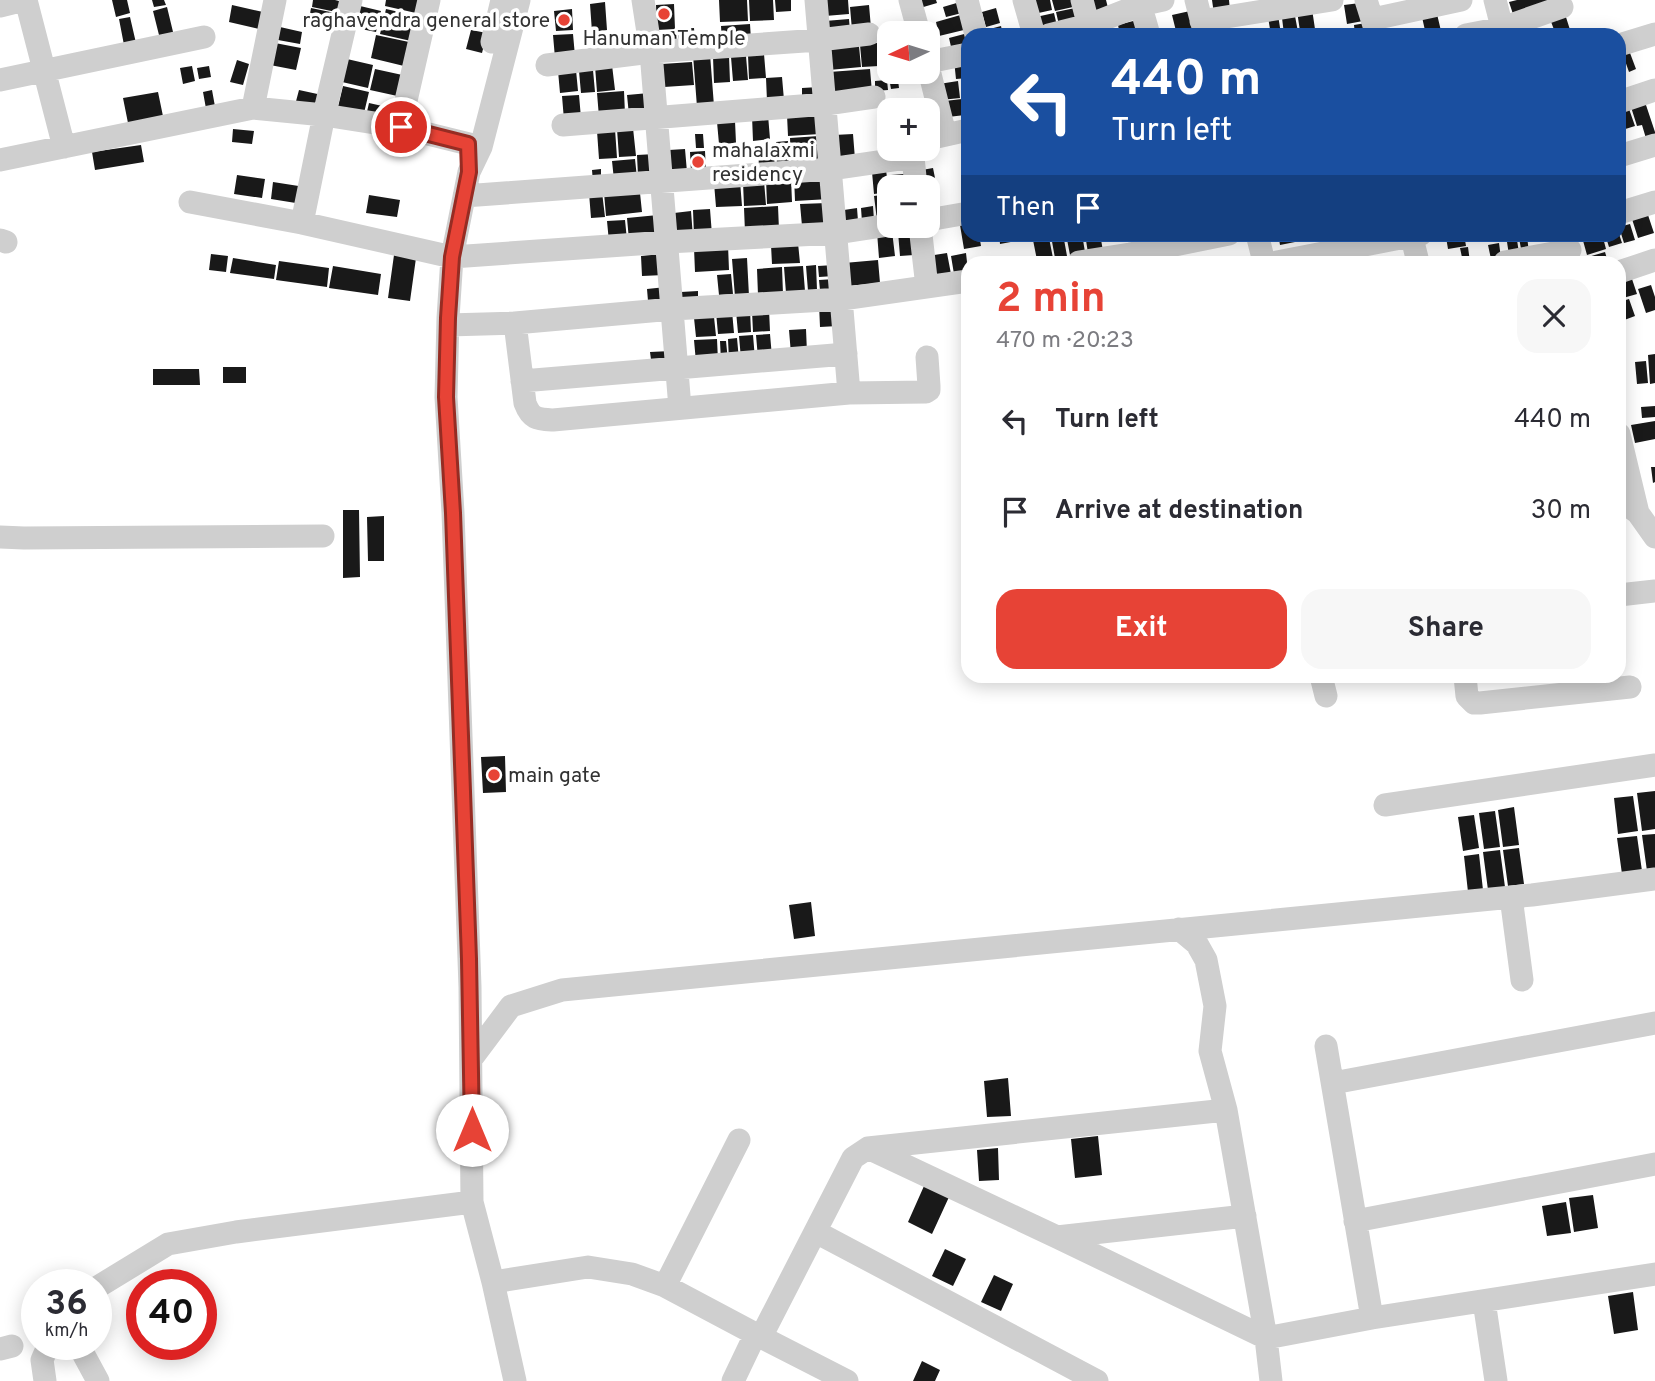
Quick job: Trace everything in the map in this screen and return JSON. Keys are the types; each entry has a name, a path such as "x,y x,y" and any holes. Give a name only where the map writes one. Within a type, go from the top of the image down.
{"street":[{"path":"0,6 25,0 46,70 64,146"},
{"path":"253,108 275,0"},
{"path":"302,223 351,0"},
{"path":"401,127 429,0"},
{"path":"502,0 452,257 446,397 453,513 472,1058 472,1202 515,1381"},
{"path":"475,145 519,0"},
{"path":"643,0 657,118 680,408"},
{"path":"816,0 849,393"},
{"path":"909,0 915,21"},
{"path":"967,0 974,28"},
{"path":"1024,0 1032,28"},
{"path":"1082,0 1089,28"},
{"path":"1094,28 1140,2 1163,0"},
{"path":"1201,19 1332,0"},
{"path":"1372,18 1461,0"},
{"path":"1495,0 1502,28"},
{"path":"1140,2 1147,28"},
{"path":"1512,28 1562,7"},
{"path":"547,65 651,52 869,34"},
{"path":"1626,43 1655,34"},
{"path":"0,80 204,37"},
{"path":"940,61 961,56"},
{"path":"933,84 947,134"},
{"path":"1626,100 1655,90"},
{"path":"563,125 826,104 874,97"},
{"path":"0,160 253,108 401,127 475,145"},
{"path":"1626,154 1655,145"},
{"path":"464,197 830,169 877,160"},
{"path":"190,202 302,223 452,257 837,233 877,227"},
{"path":"1626,211 1655,202"},
{"path":"940,217 961,214"},
{"path":"921,238 927,287"},
{"path":"1095,256 1128,244 1148,242"},
{"path":"1307,256 1378,242"},
{"path":"1535,256 1570,249"},
{"path":"1626,270 1655,260"},
{"path":"448,325 515,323 673,309 842,299 961,282"},
{"path":"515,323 525,403 529,414 538,419 553,420 849,393 926,392 929,386 927,357"},
{"path":"522,381 846,354"},
{"path":"1626,463 1638,513"},
{"path":"1626,504 1638,513 1655,537"},
{"path":"0,537 323,536"},
{"path":"1626,595 1655,591"},
{"path":"1466,683 1467,696 1480,703 1630,687"},
{"path":"1385,805 1655,765"},
{"path":"472,1058 510,1006 562,990 1511,897 1655,879"},
{"path":"1511,897 1522,980"},
{"path":"1179,929 1197,944 1206,960 1215,1006 1210,1051 1226,1111 1266,1338 1271,1381"},
{"path":"1333,1083 1655,1023"},
{"path":"1326,1046 1372,1318"},
{"path":"733,1381 816,1232 853,1158 868,1148 1226,1111"},
{"path":"665,1286 739,1140"},
{"path":"868,1148 1266,1338 1372,1318 1655,1273"},
{"path":"1355,1221 1655,1164"},
{"path":"112,1278 168,1244 236,1231 472,1202"},
{"path":"1057,1237 1245,1216"},
{"path":"816,1232 1097,1381"},
{"path":"493,1282 588,1267 632,1274 665,1286 847,1381"},
{"path":"1484,1301 1496,1381"},
{"path":"43,1360 45,1381"},
{"path":"87,1360 98,1381"}],"building":[{"path":"112,0 127,0 130,13 116,17"},
{"path":"152,0 164,0 166,5 154,7"},
{"path":"313,0 343,2 341,13 312,7"},
{"path":"386,0 419,0 416,13 385,6"},
{"path":"719,0 747,0 748,21 720,22"},
{"path":"749,0 773,0 774,20 750,21"},
{"path":"775,0 791,0 791,11 776,12"},
{"path":"824,0 848,0 849,14 825,16"},
{"path":"917,0 936,0 937,3 920,8"},
{"path":"1033,0 1050,0 1052,10 1034,14"},
{"path":"1052,0 1071,0 1073,7 1055,11"},
{"path":"1087,0 1106,0 1108,8 1089,12"},
{"path":"1212,0 1229,0 1230,11 1214,14"},
{"path":"1567,0 1514,17 1509,2"},
{"path":"605,2 607,30 592,32 590,4"},
{"path":"960,2 962,13 946,17 943,7"},
{"path":"1360,3 1363,21 1347,24 1344,5"},
{"path":"674,4 675,29 657,30 656,5"},
{"path":"232,5 263,12 259,29 229,22"},
{"path":"356,5 381,11 376,32 351,27"},
{"path":"869,5 871,28 852,30 850,7"},
{"path":"167,7 174,36 160,39 153,11"},
{"path":"311,8 340,14 338,25 309,19"},
{"path":"996,8 1000,23 986,27 982,12"},
{"path":"1075,8 1078,21 1059,25 1056,12"},
{"path":"386,9 417,16 411,41 380,34"},
{"name":"raghavendra general store","path":"572,9 573,30 556,31 554,11"},
{"path":"1312,9 1315,28 1300,28 1297,11"},
{"path":"1190,11 1194,28 1175,28 1172,15"},
{"path":"1054,13 1057,26 1039,28 1036,17"},
{"path":"964,14 968,28 961,28 961,31 940,36 940,21"},
{"path":"1437,14 1440,28 1424,28 1422,17"},
{"path":"1565,14 1569,28 1553,28 1550,19"},
{"path":"1278,15 1280,28 1270,28 1268,17"},
{"path":"1295,16 1297,28 1283,28 1282,18"},
{"path":"130,17 136,43 124,45 119,19"},
{"path":"849,19 850,31 826,33 825,21"},
{"path":"1137,20 1139,28 1119,28 1118,25"},
{"path":"1366,23 1367,28 1354,28 1354,25"},
{"path":"750,24 751,40 722,42 721,26"},
{"path":"280,27 302,32 300,44 278,40"},
{"path":"694,28 695,44 679,45 678,29"},
{"path":"471,30 487,33 482,53 466,49"},
{"path":"676,31 677,46 659,47 658,32"},
{"path":"607,32 609,52 593,53 592,33"},
{"path":"573,34 575,56 555,58 553,35"},
{"path":"376,35 409,42 404,66 371,58"},
{"path":"961,35 961,49 952,51 949,38"},
{"path":"275,43 301,48 296,70 270,65"},
{"path":"877,43 877,66 862,67 860,45"},
{"path":"859,46 861,67 829,70 827,48"},
{"path":"1630,53 1636,69 1629,72 1626,64 1626,54"},
{"path":"710,54 714,106 697,107 693,55"},
{"path":"764,54 766,78 749,79 748,55"},
{"path":"729,56 730,82 714,83 713,57"},
{"path":"746,56 748,80 733,81 731,57"},
{"path":"347,59 373,65 368,88 342,82"},
{"path":"237,60 249,64 243,85 230,82"},
{"path":"954,60 961,60 961,79 956,79"},
{"path":"692,62 694,85 664,87 662,64"},
{"path":"612,65 615,90 597,92 595,66"},
{"path":"192,66 195,81 183,84 180,68"},
{"path":"209,66 211,77 199,79 197,68"},
{"path":"375,69 407,76 402,97 370,90"},
{"path":"870,69 872,92 831,96 829,72"},
{"path":"576,70 578,91 560,93 558,71"},
{"path":"593,70 595,92 581,93 579,71"},
{"path":"782,77 784,100 767,101 766,78"},
{"path":"875,81 877,84 887,84 888,90 875,91"},
{"path":"958,81 960,98 941,100 940,84"},
{"path":"890,84 898,84 899,88 891,89"},
{"path":"343,86 369,92 364,113 338,107"},
{"path":"819,87 820,99 802,100 802,88"},
{"path":"212,90 216,112 207,114 203,92"},
{"path":"299,90 322,95 318,110 295,105"},
{"path":"624,91 625,114 599,117 597,93"},
{"path":"158,92 164,121 129,128 123,98"},
{"path":"649,93 651,113 629,115 627,95"},
{"path":"579,95 581,118 564,120 562,96"},
{"path":"961,99 961,115 948,117 945,101"},
{"path":"1645,102 1655,132 1655,143 1648,145 1642,125 1637,126 1631,107"},
{"path":"369,103 400,110 397,123 366,116"},
{"path":"1629,109 1635,126 1626,129 1626,110"},
{"path":"819,113 820,134 788,136 787,115"},
{"path":"768,115 770,139 753,141 752,116"},
{"path":"735,121 736,143 719,144 717,122"},
{"path":"633,128 636,156 619,157 617,129"},
{"path":"233,129 254,131 252,144 232,142"},
{"path":"615,129 617,158 599,159 597,131"},
{"path":"695,134 703,134 704,148 696,148"},
{"path":"853,134 855,159 837,161 834,135"},
{"path":"819,136 821,160 791,162 790,138"},
{"path":"788,141 789,165 777,165 776,142"},
{"path":"141,145 144,162 95,170 92,152"},
{"path":"773,145 775,167 759,168 758,146"},
{"path":"685,149 687,172 670,173 669,150"},
{"name":"mahalaxmi residency","path":"705,151 706,171 691,172 690,152"},
{"path":"655,154 656,174 638,176 637,155"},
{"path":"635,159 637,178 614,180 612,161"},
{"path":"933,168 934,175 923,175 922,170"},
{"path":"601,169 601,181 593,182 592,170"},
{"path":"886,170 887,175 877,175 877,194 874,194 872,172"},
{"path":"828,174 829,199 795,201 794,176"},
{"path":"237,175 265,179 262,198 234,194"},
{"path":"791,178 792,202 767,204 766,179"},
{"path":"740,181 742,206 716,207 714,183"},
{"path":"764,181 766,205 744,206 743,182"},
{"path":"273,182 305,187 302,204 271,199"},
{"path":"602,192 605,217 591,218 589,193"},
{"path":"604,193 640,193 642,212 606,216"},
{"path":"369,195 400,200 397,217 366,213"},
{"path":"874,196 877,196 877,220"},
{"path":"827,203 829,225 802,226 800,204"},
{"path":"778,206 779,230 745,232 744,208"},
{"path":"873,206 874,220 862,222 861,208"},
{"path":"857,208 858,221 845,223 844,210"},
{"path":"710,209 712,235 694,236 693,210"},
{"path":"691,211 693,237 676,238 674,213"},
{"path":"658,215 660,237 629,240 627,218"},
{"path":"1648,215 1654,233 1638,238 1632,219"},
{"path":"625,220 627,240 609,242 607,221"},
{"path":"1630,224 1635,240 1624,243 1626,242 1626,225"},
{"path":"877,238 893,238 895,256 879,258"},
{"path":"898,238 913,238 914,255 900,256"},
{"path":"963,242 980,242 981,246 964,249"},
{"path":"1033,242 1050,242 1053,256 1036,256"},
{"path":"1052,242 1064,242 1067,256 1055,256"},
{"path":"1068,242 1083,242 1085,252 1070,255"},
{"path":"1086,242 1101,242 1103,251 1088,253"},
{"path":"1447,242 1465,242 1466,246 1448,249"},
{"path":"1507,242 1517,242 1519,253 1509,255"},
{"path":"1520,242 1528,242 1529,253 1522,254"},
{"path":"1583,242 1604,242 1606,249 1587,255"},
{"path":"1607,242 1622,242 1622,243 1609,247"},
{"path":"798,243 800,263 772,264 771,245"},
{"path":"1499,243 1501,256 1490,256 1488,245"},
{"path":"728,245 729,270 695,272 694,248"},
{"path":"1468,247 1469,256 1462,256 1460,248"},
{"path":"947,253 951,274 932,277 928,256"},
{"path":"966,253 966,256 961,256 961,272 954,274 951,256"},
{"path":"211,254 228,256 226,272 209,270"},
{"path":"662,254 664,275 642,276 641,256"},
{"path":"394,255 416,258 410,301 388,298"},
{"path":"233,258 276,265 274,279 230,273"},
{"path":"747,258 749,296 735,297 732,259"},
{"path":"878,260 880,283 846,286 844,263"},
{"path":"279,261 329,268 327,287 276,280"},
{"path":"816,265 817,290 808,291 806,266"},
{"path":"834,265 834,276 819,277 818,266"},
{"path":"333,266 381,274 378,295 329,288"},
{"path":"803,266 805,291 786,293 784,267"},
{"path":"782,267 783,294 758,295 757,269"},
{"path":"731,274 733,294 719,295 717,275"},
{"path":"835,279 835,289 820,290 819,280"},
{"path":"1632,279 1637,294 1626,297 1626,281"},
{"path":"1651,285 1655,310 1646,313 1638,289"},
{"path":"666,287 667,300 648,301 647,289"},
{"path":"698,291 698,300 682,301 681,292"},
{"path":"1629,299 1635,316 1626,319 1626,300"},
{"path":"837,303 838,326 820,327 819,304"},
{"path":"750,310 751,332 738,333 736,311"},
{"path":"769,310 770,331 753,332 752,311"},
{"path":"732,311 734,333 718,334 716,312"},
{"path":"714,317 716,336 696,337 694,318"},
{"path":"806,329 807,353 791,354 789,330"},
{"path":"770,334 772,357 758,358 756,335"},
{"path":"753,335 755,359 741,359 739,336"},
{"path":"737,338 739,360 729,361 728,339"},
{"path":"717,339 718,361 696,362 694,340"},
{"path":"720,341 726,341 728,361 721,361"},
{"path":"671,351 672,365 652,367 650,352"},
{"path":"1655,354 1655,383 1650,384 1648,355"},
{"path":"1646,361 1648,383 1637,384 1635,362"},
{"path":"223,367 246,367 246,383 223,383"},
{"path":"153,369 199,369 200,385 153,385"},
{"path":"1655,406 1655,417 1642,418 1641,407"},
{"path":"1655,421 1655,439 1635,443 1631,425"},
{"path":"1651,467 1655,467 1653,483"},
{"path":"343,510 359,510 360,577 343,578"},
{"path":"384,516 384,561 368,561 367,517"},
{"name":"main gate","path":"505,756 506,792 483,793 481,757"},
{"path":"1655,791 1655,829 1642,831 1637,793"},
{"path":"1633,796 1638,831 1618,834 1614,798"},
{"path":"1514,807 1519,845 1503,847 1498,810"},
{"path":"1495,811 1500,847 1484,849 1479,813"},
{"path":"1474,815 1479,848 1463,851 1458,817"},
{"path":"1655,834 1655,870 1647,871 1642,835"},
{"path":"1637,836 1642,871 1622,874 1617,838"},
{"path":"1519,848 1524,884 1508,886 1503,850"},
{"path":"1500,850 1505,887 1488,890 1483,852"},
{"path":"1479,854 1483,890 1468,892 1464,856"},
{"path":"811,902 815,936 794,939 789,905"},
{"path":"1008,1078 1011,1116 987,1117 984,1081"},
{"path":"1098,1136 1102,1175 1075,1178 1071,1139"},
{"path":"998,1148 999,1180 979,1181 977,1150"},
{"path":"924,1186 949,1197 932,1234 908,1222"},
{"path":"1593,1195 1598,1228 1574,1232 1569,1198"},
{"path":"1566,1202 1571,1233 1547,1236 1542,1206"},
{"path":"945,1249 966,1259 953,1286 932,1276"},
{"path":"994,1275 1013,1284 1001,1311 981,1302"},
{"path":"1633,1292 1638,1330 1614,1334 1608,1296"},
{"path":"922,1361 940,1370 935,1381 913,1381"}],"place":[{"name":"Hanuman Temple","path":"664,14"},
{"name":"raghavendra general store","path":"564,20"},
{"name":"mahalaxmi residency","path":"698,162"},
{"name":"main gate","path":"494,775"}],"route":[{"path":"401,127 468,144 469,172 452,257 446,397 453,513 469,959 472,1130"}]}
